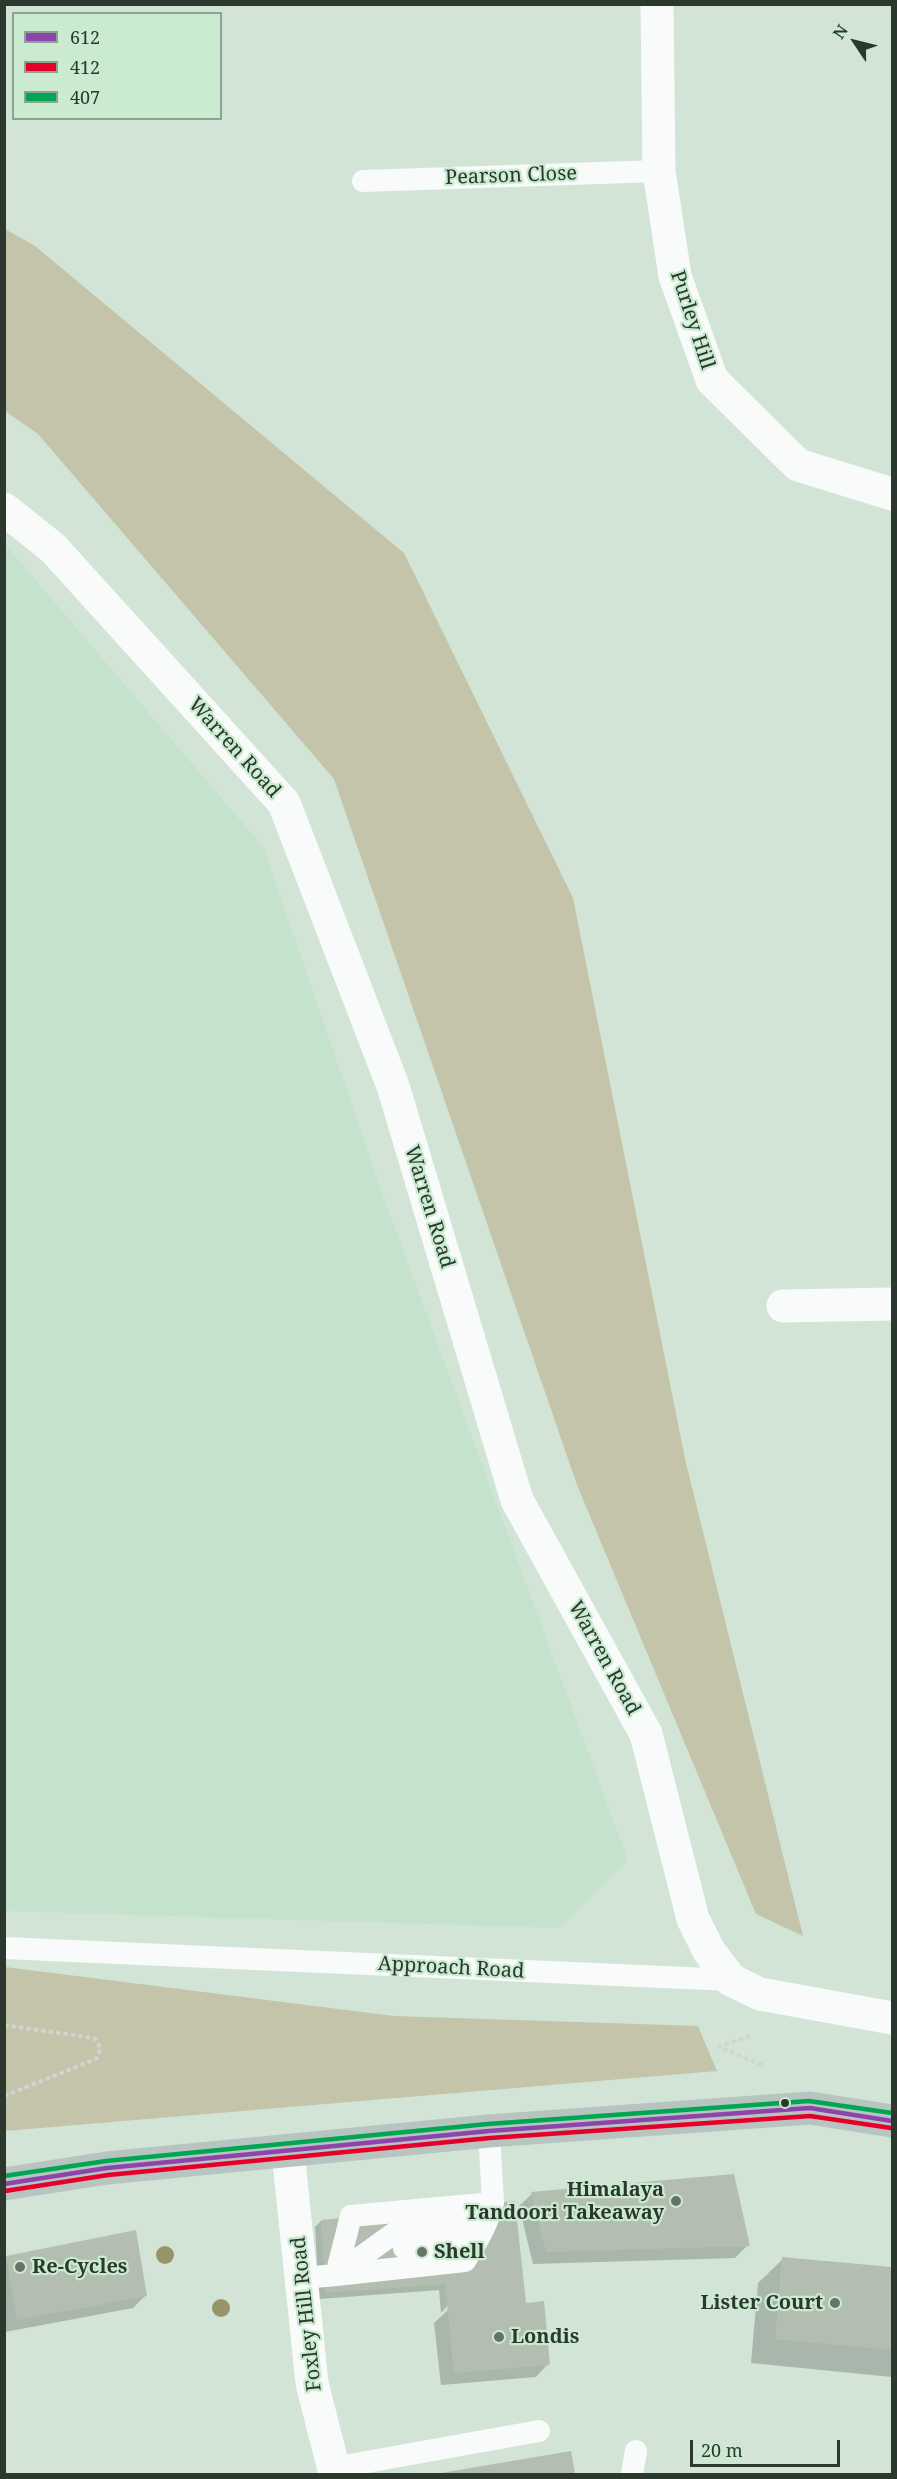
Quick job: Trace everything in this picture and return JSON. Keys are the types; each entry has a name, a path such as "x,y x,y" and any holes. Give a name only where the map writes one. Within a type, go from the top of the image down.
{"highway":[{"path":"4,2184 107,2168 489,2132 810,2108 892,2121"}],"street":[{"name":"Purley Hill","path":"657,4 659,171 675,276 712,380 798,465 892,494"},
{"name":"Warren Road","path":"4,509 53,548 284,803 393,1086 517,1500 646,1734 693,1919 709,1951 731,1980"},
{"path":"783,1306 892,1304"},
{"name":"Approach Road","path":"731,1980 760,1994 892,2018"},
{"name":"Foxley Hill Road","path":"288,2152 303,2278 312,2383 334,2471"}],"lane":[{"name":"Pearson Close","path":"363,182 659,171"},
{"name":"Approach Road","path":"4,1948 731,1980"},
{"path":"303,2278 465,2261 488,2218 489,2132"},
{"path":"336,2275 351,2216 488,2218"},
{"path":"336,2275 393,2234 488,2218"},
{"path":"334,2471 540,2431"},
{"path":"632,2475 636,2451"}],"path":[{"path":"4,2025 94,2038 101,2048 96,2058 4,2096"},
{"path":"753,2035 719,2047 766,2066 756,2072"}],"shaded area":[{"path":"5,229 35,246 404,553 573,898 685,1459 803,1936 756,1914 577,1485 334,779 38,434 5,411"},
{"path":"4,543 264,848 382,1193 628,1860 560,1928 5,1911"},
{"path":"5,1967 394,2016 698,2026 717,2071 5,2131"}],"building":[{"path":"734,2174 750,2246 546,2252 531,2192"},
{"name":"Shell","path":"515,2201 526,2303 544,2301 550,2365 454,2373 445,2284 325,2293 321,2220"},
{"path":"136,2230 147,2296 17,2320 6,2256"},
{"name":"Lister Court","path":"782,2257 892,2267 892,2350 775,2339"},
{"path":"571,2451 575,2474 441,2474 441,2473"}],"transit line":[{"name":"407","path":"4,2176 106,2161 488,2124 809,2101 892,2113"},
{"name":"612","path":"4,2184 107,2168 489,2131 810,2108 892,2121"},
{"name":"412","path":"5,2191 108,2175 490,2138 810,2116 891,2128"}],"place":[{"name":"Himalaya Tandoori Takeaway","path":"676,2201"},
{"name":"Shell","path":"422,2252"},
{"name":"Re-Cycles","path":"20,2267"},
{"name":"Lister Court","path":"835,2303"},
{"name":"Londis","path":"499,2337"}]}
